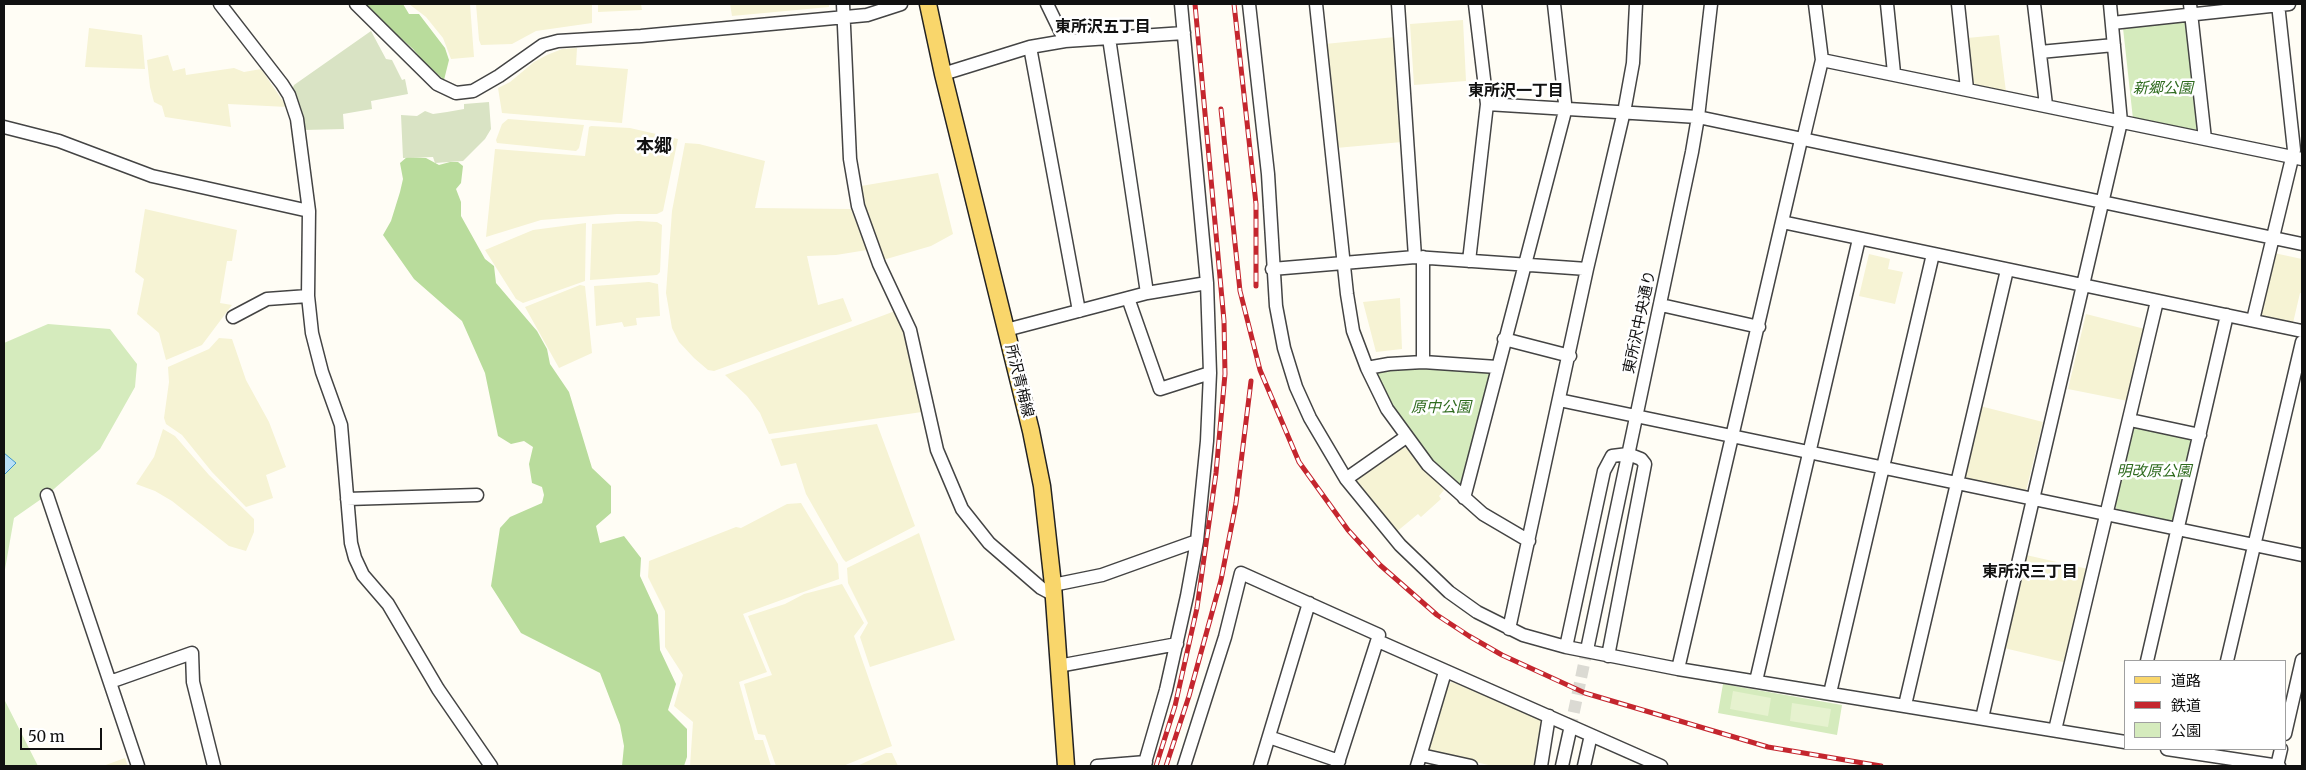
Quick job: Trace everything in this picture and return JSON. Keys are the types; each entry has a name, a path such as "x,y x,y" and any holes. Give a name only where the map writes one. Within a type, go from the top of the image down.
{"main road":[{"name":"所沢青梅線","path":"928,4 943,74 1042,486 1054,590 1066,766"}],"street":[{"path":"220,4 289,95 297,119 309,211 308,296 312,333 322,372 340,425 351,543 363,575 388,604 438,689 491,766"},
{"path":"356,4 437,84 456,92 473,91 499,76 543,45 558,41 641,36 844,10 867,15 901,4"},
{"path":"1047,4 1066,41"},
{"path":"1097,766 1145,764 1177,644 1197,541 1204,477 1210,373 1207,283 1180,4"},
{"path":"1249,4 1268,174 1272,269 1278,323 1296,387 1310,418 1346,479 1394,538 1424,571 1477,612 1530,638 1566,647 1678,669 2124,742"},
{"path":"1316,4 1353,331 1366,368 1387,409 1406,438 1428,464 1483,514 1529,541"},
{"path":"1398,4 1419,257 1423,362"},
{"path":"1469,261 1487,104 1475,4"},
{"path":"1464,498 1565,109 1554,4"},
{"path":"1510,629 1570,356 1587,269 1624,112 1633,63 1636,4"},
{"name":"東所沢中央通り","path":"1588,645 1661,305 1698,117 1712,4"},
{"path":"1678,669 1734,437 1782,222 1822,60 1816,4"},
{"path":"1886,4 1894,73"},
{"path":"1958,4 1967,89"},
{"path":"2034,4 2046,105"},
{"path":"1982,718 2121,122 2110,4"},
{"path":"2112,23 2190,10 2282,4 2294,150 2297,158 2272,238 2253,320"},
{"path":"844,10 850,159 858,206 879,264 910,330 937,450 962,509 984,536 1041,588 1054,590 1197,541"},
{"path":"2190,10 2205,139"},
{"path":"943,74 1030,47 1066,41 1184,33"},
{"path":"1109,38 1147,293"},
{"path":"2040,52 2114,45"},
{"path":"1030,47 1079,311"},
{"path":"1822,60 1894,73 2297,158"},
{"path":"1487,104 1698,117 2302,244"},
{"path":"4,128 59,140 152,176 309,211"},
{"path":"1782,222 2302,331"},
{"path":"1756,681 1859,239"},
{"path":"1830,693 1933,254"},
{"path":"1272,269 1419,257 1587,269"},
{"path":"1905,705 1955,483 2006,270"},
{"path":"1006,330 1147,293 1207,283"},
{"path":"233,317 267,299 308,296"},
{"path":"1128,298 1160,388 1210,373"},
{"path":"2055,730 2157,301"},
{"path":"1661,305 1759,327"},
{"path":"2147,660 2227,315"},
{"path":"1504,339 1570,356"},
{"path":"2227,660 2302,342"},
{"path":"1366,368 1388,364 1423,362 1497,367"},
{"path":"1559,400 2302,555"},
{"path":"2130,420 2200,435"},
{"path":"1346,479 1406,438"},
{"path":"1566,647 1607,463 1612,456 1628,454 1645,464 1608,656"},
{"path":"48,495 138,766"},
{"path":"347,499 477,495"},
{"path":"1184,766 1225,637 1241,573 1379,635 1338,763 1269,737"},
{"path":"1260,766 1309,604"},
{"path":"1378,642 1662,766"},
{"path":"1058,666 1177,644"},
{"path":"110,682 192,653 193,682 214,766"},
{"path":"2286,730 2302,660"},
{"path":"1445,672 1419,760 1471,766"},
{"path":"1541,766 1549,716"},
{"path":"1562,766 1570,730"},
{"path":"1584,766 1591,735"},
{"path":"2180,750 2206,752 2278,766 2281,750"}],"shaded area":[{"path":"409,4 470,4 474,57 451,59 443,38 426,17"},
{"path":"476,4 592,4 592,23 536,31 512,44 481,45"},
{"path":"598,4 641,4 642,10 598,12"},
{"path":"730,4 829,4 829,7 732,16"},
{"path":"1463,20 1466,81 1414,85 1410,24"},
{"path":"89,28 142,35 145,69 85,67"},
{"path":"1999,35 2006,92 1975,85 1972,82 1967,38"},
{"path":"1395,37 1402,142 1336,148 1325,44"},
{"path":"577,48 576,65 628,69 622,123 502,113 498,88 510,82 534,62 547,55 562,49"},
{"path":"168,55 173,71 185,68 186,75 234,68 244,72 261,69 287,107 228,104 231,127 165,117 162,106 154,102 147,60"},
{"path":"508,119 584,125 579,148 576,151 497,143 496,140 502,124"},
{"path":"589,127 630,128 678,139 663,211 657,214 617,214 541,220 486,237 495,149 585,156"},
{"path":"685,143 699,144 765,161 755,208 851,209 867,250 836,255 807,256 818,305 843,298 852,321 714,371 708,370 694,358 679,342 672,328 666,293 672,211"},
{"path":"938,173 953,234 931,246 883,260 862,205 861,186"},
{"path":"145,209 237,230 232,261 227,261 220,303 232,305 202,345 166,360 159,333 137,314 144,279 135,272"},
{"path":"638,221 657,222 662,225 660,272 657,275 590,280 592,224"},
{"path":"586,223 585,281 523,303 516,299 485,250 533,230"},
{"path":"2274,253 2302,259 2302,293 2300,293 2293,323 2260,316"},
{"path":"1869,254 1890,259 1888,269 1903,272 1895,304 1859,296"},
{"path":"649,282 658,284 660,316 636,318 637,325 624,327 622,322 596,326 594,286"},
{"path":"580,285 585,286 592,353 559,368 525,307"},
{"path":"1400,298 1402,349 1376,352 1363,302"},
{"path":"895,311 905,333 922,412 769,434 760,413 747,396 725,375"},
{"path":"2086,314 2145,329 2128,401 2068,389"},
{"path":"219,338 232,339 246,380 269,422 286,467 266,475 273,498 246,507 212,472 182,435 166,424 164,418 169,382 168,367 209,349"},
{"path":"1980,406 2043,422 2026,491 1967,479 1964,476"},
{"path":"877,424 915,526 846,562 806,494 796,463 781,466 771,439"},
{"path":"163,429 175,436 209,475 254,519 254,532 246,551 229,546 172,501 155,491 136,484 154,457"},
{"path":"1403,447 1407,448 1444,490 1439,496 1441,499 1421,517 1418,514 1395,533 1356,483 1357,479"},
{"path":"801,503 838,564 839,579 743,614 767,672 739,682 755,740 763,740 771,766 690,766 693,722 674,706 683,675 665,647 665,611 648,577 649,561 736,527 741,528 787,504"},
{"path":"919,533 955,640 870,667 860,637 868,623 848,583 847,568"},
{"path":"2026,555 2088,569 2067,663 2004,648"},
{"path":"842,584 864,623 854,636 892,746 843,766 776,766 765,735 758,734 744,684 772,675 748,616 785,604 804,594"},
{"path":"1452,682 1542,719 1544,723 1536,766 1493,766 1426,751 1448,684"},
{"path":"886,753 892,753 898,766 857,766"},
{"path":"125,758 128,766 103,766"}],"green space":[{"path":"362,4 403,4 409,14 419,14 445,48 449,60 444,80 413,49"},
{"name":"新郷公園","path":"2187,20 2201,128 2197,132 2133,119 2123,28"},
{"path":"371,31 386,59 392,60 402,80 405,79 408,94 371,101 372,109 343,114 344,129 304,130 292,90 294,85"},
{"path":"489,102 491,129 485,139 463,161 435,163 433,157 403,158 401,115 417,116 425,111 433,114 447,112 464,109 464,104"},
{"path":"407,157 426,158 439,165 458,162 463,166 461,183 456,189 461,202 461,216 485,259 494,266 496,283 537,331 547,349 550,364 569,392 592,468 611,486 611,513 596,526 600,543 624,536 641,558 640,576 658,615 660,650 676,684 668,710 687,729 687,757 684,766 622,766 624,746 620,725 600,673 521,633 491,586 500,528 510,517 542,503 544,495 542,487 532,483 529,464 533,447 524,441 511,444 498,436 485,373 462,321 414,279 383,235 391,221 400,192 403,179 400,163"},
{"path":"48,324 110,329 137,364 135,387 100,449 47,495 14,518 4,575 4,343"},
{"name":"原中公園","path":"1423,366 1488,371 1492,375 1463,483 1457,486 1434,463 1392,405 1377,374 1379,369"},
{"name":"明改原公園","path":"2133,426 2194,438 2175,517 2172,521 2117,509 2115,506"},
{"path":"1723,684 1842,705 1837,735 1718,713"},
{"path":"1733,691 1771,698 1768,716 1730,709"},
{"path":"4,699 38,766 4,766"},
{"path":"1792,703 1831,709 1828,727 1790,721"}],"water":[{"path":"4,453 16,463 4,475"}],"tunnel":[{"path":"1570,730 1588,645"}],"railway":[{"path":"1156,766 1175,706 1197,608 1216,473 1225,374 1224,321 1195,4"},
{"path":"1234,4 1256,204 1256,286"},
{"path":"1221,109 1240,291 1260,370 1299,462 1348,530 1380,565 1437,615 1469,636 1502,655 1585,693 1768,747 1881,766"},
{"path":"1166,766 1189,696 1221,580 1236,503 1251,381"}],"district":[{"name":"東所沢五丁目","path":"1103,27"},
{"name":"東所沢一丁目","path":"1516,91"},
{"name":"本郷","path":"654,147"},
{"name":"東所沢三丁目","path":"2030,572"}]}
